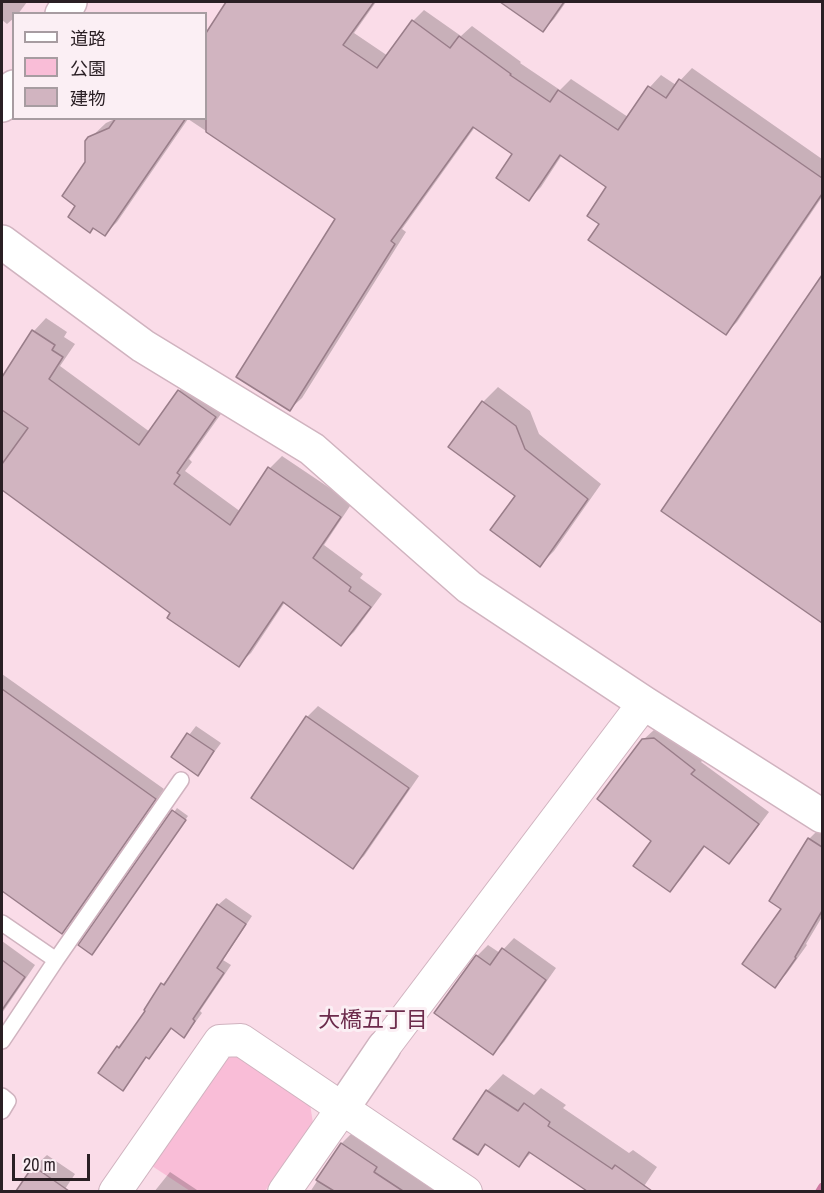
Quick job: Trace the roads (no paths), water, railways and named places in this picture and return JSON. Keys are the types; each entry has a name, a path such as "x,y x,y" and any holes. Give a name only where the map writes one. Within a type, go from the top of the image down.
{"street":[{"path":"2,105 12,90"},
{"path":"2,242 143,346 312,449 469,587 644,703 822,816"},
{"path":"284,1191 384,1047 644,703"},
{"path":"115,1191 220,1041 241,1040 466,1191"}],"lane":[{"path":"2,1041 181,780"},
{"path":"2,923 56,960"},
{"path":"2,1096 8,1101 2,1111"}],"waterway":[{"path":"819,1192 822,1187"}],"district":[{"name":"大橋五丁目","path":"373,1021"}]}
